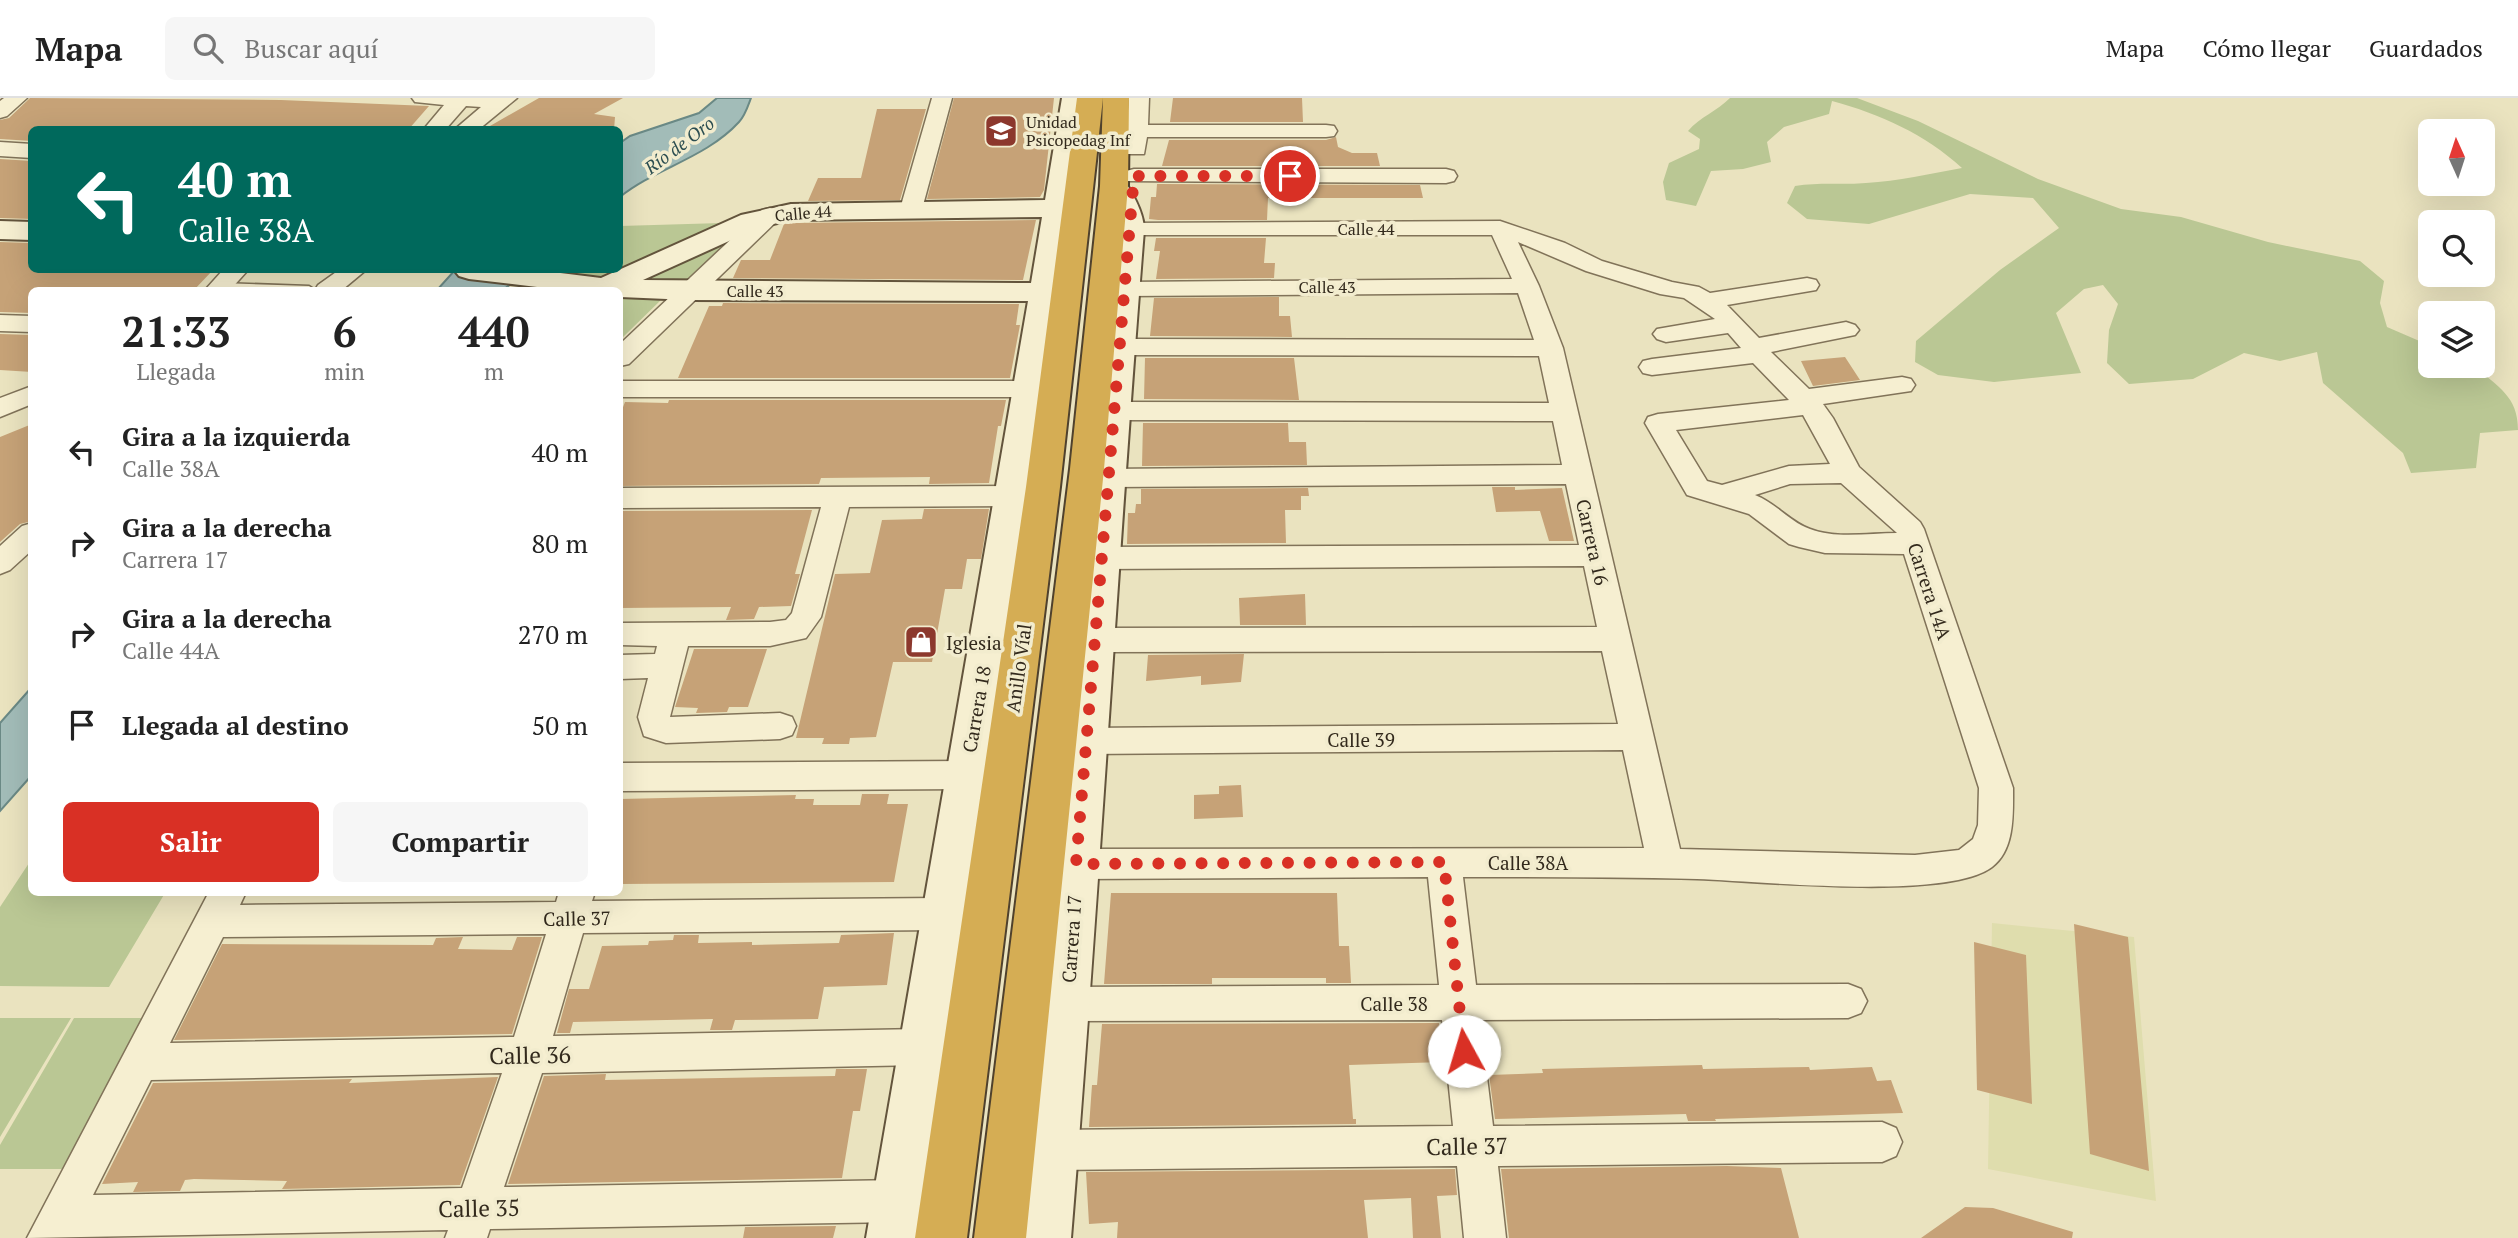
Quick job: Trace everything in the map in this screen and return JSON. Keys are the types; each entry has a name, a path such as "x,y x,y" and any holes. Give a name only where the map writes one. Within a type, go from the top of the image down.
{"highway":[{"name":"Anillo Víal","path":"941,1238 1043,487 1090,98"},
{"path":"1000,1238 1078,548 1124,181 1116,98"}],"street":[{"path":"0,112 17,98"},
{"path":"422,98 504,100"},
{"path":"911,209 942,98"},
{"name":"Carrera 18","path":"895,1220 941,914 1012,496 1075,98"},
{"name":"Carrera 17","path":"1045,1238 1067,1004 1100,558 1126,289 1130,225 1124,181 1137,131 1139,98"},
{"path":"437,126 461,100"},
{"path":"469,126 504,100"},
{"path":"1137,131 1326,131"},
{"path":"0,149 28,151"},
{"path":"1124,181 1446,176"},
{"name":"Calle 44","path":"605,286 770,215 819,210 1058,208"},
{"path":"623,355 770,215"},
{"name":"Calle 44","path":"1130,225 1500,228 1557,248 1594,266"},
{"name":"Carrera 16","path":"1500,228 1527,286 1550,348 1665,862"},
{"path":"0,230 28,231"},
{"name":"Carrera 14A","path":"1594,266 1670,289 1685,290 1706,301 1734,326 1820,418 1848,472 1910,529 1996,788 1996,829 1978,857"},
{"path":"331,287 350,273"},
{"name":"Calle 43","path":"491,273 622,287"},
{"path":"1706,301 1807,285"},
{"name":"Calle 43","path":"1126,289 1527,286"},
{"name":"Calle 43","path":"623,287 690,291 1043,292"},
{"path":"0,323 28,324"},
{"path":"1666,334 1734,326"},
{"path":"1652,367 1756,350 1846,330"},
{"path":"1120,347 1550,348"},
{"path":"1902,385 1658,423 1697,488 1759,507 1799,537 1825,543 1916,544"},
{"path":"623,389 1028,389"},
{"path":"0,408 28,396"},
{"path":"1114,411 1565,412"},
{"path":"1721,495 1789,475 1848,472"},
{"path":"1108,478 1578,474"},
{"path":"623,634 770,634 795,630 806,617 838,496"},
{"path":"623,498 1012,496"},
{"path":"0,563 28,537"},
{"path":"1100,558 1596,555"},
{"path":"676,634 654,717 656,727 666,730 780,726"},
{"path":"1094,640 1615,639"},
{"path":"623,667 667,666"},
{"name":"Calle 39","path":"1085,741 1637,737"},
{"path":"623,777 965,775"},
{"name":"Calle 38A","path":"1076,864 1665,862 1898,871 1940,869 1978,857"},
{"path":"1444,862 1485,1238"},
{"path":"472,1223 528,1055 572,905"},
{"name":"Calle 37","path":"221,907 572,905 941,914"},
{"path":"54,1227 221,907"},
{"name":"Calle 38","path":"1067,1004 1847,1001"},
{"name":"Calle 36","path":"139,1062 921,1047"},
{"name":"Calle 37","path":"1053,1150 1882,1142"},
{"name":"Calle 35","path":"54,1227 895,1220"}],"lane":[{"path":"225,282 278,287"}],"shaded area":[{"path":"1992,923 2134,937 2156,1201 1988,1169"}],"green space":[{"path":"1730,98 1857,98 1918,121 2038,179 2121,209 2181,217 2268,242 2360,261 2384,281 2380,303 2387,327 2418,340 2418,378 2488,378 2510,400 2517,418 2518,430 2480,433 2476,468 2411,473 2403,453 2323,383 2317,352 2280,361 2244,353 2193,379 2129,384 2107,363 2109,330 2118,304 2103,285 2084,289 2056,313 2081,373 1994,382 1938,375 1915,362 1916,341 2000,270 2059,228 2033,198 1970,194 1869,224 1807,219 1787,203 1795,186 1878,182 1962,168 1917,135 1867,112 1832,101 1829,114 1784,127 1767,142 1771,162 1743,169 1711,171 1696,206 1666,200 1663,182 1669,163 1699,149 1700,139 1688,131"},
{"path":"722,223 623,272 623,226"},
{"path":"747,228 689,285 634,276"},
{"path":"562,273 621,273 613,277"},
{"path":"623,293 663,298 623,337"},
{"path":"28,865 28,896 163,896 109,987 0,986 0,907"},
{"path":"0,1018 71,1018 0,1137"},
{"path":"74,1018 151,1018 70,1169 0,1169 0,1145"}],"water":[{"name":"Río de Oro","path":"717,98 751,98 741,120 712,145 623,195 623,141 630,136 699,113"},
{"path":"452,273 525,273 507,287 440,287"},
{"path":"28,691 28,779 0,811 0,723"}],"building":[{"path":"30,98 281,100 429,106 412,126 28,126 28,141 0,139 0,120 9,118"},
{"path":"539,98 623,98 594,114 615,117 614,126 490,126"},
{"path":"954,98 1054,98 1044,190 1040,197 927,199"},
{"path":"1173,98 1302,98 1303,122 1170,122"},
{"path":"877,109 926,109 900,200 808,201 818,178 861,178"},
{"path":"1336,137 1338,147 1352,153 1377,153 1380,166 1162,166 1169,140 1326,140"},
{"path":"0,159 28,161 28,219 0,218"},
{"path":"1157,184 1420,185 1423,198 1268,198 1267,220 1149,219 1151,197 1156,197"},
{"path":"1036,220 1023,280 733,278 741,260 770,260 784,224"},
{"path":"1156,238 1266,238 1264,263 1275,263 1274,278 1156,279 1160,251 1154,251"},
{"path":"0,242 28,243 28,273 210,273 197,287 28,287 28,313 0,312"},
{"path":"1279,297 1279,316 1290,316 1292,337 1150,336 1154,298"},
{"path":"723,303 1019,304 1016,325 1020,325 1010,378 678,378 709,306 722,306"},
{"path":"0,334 28,335 28,372 0,370"},
{"path":"1845,357 1860,380 1813,386 1801,361"},
{"path":"1145,358 1294,358 1299,400 1144,399"},
{"path":"669,400 1006,400 1001,426 998,426 989,483 929,484 930,477 821,478 819,484 623,486 625,402 668,403"},
{"path":"1143,423 1288,423 1289,442 1306,442 1307,465 1142,466"},
{"path":"28,426 28,522 20,524 0,542 0,437"},
{"path":"1492,487 1515,487 1515,490 1562,488 1574,541 1549,541 1540,511 1496,512"},
{"path":"1308,488 1309,496 1301,496 1301,510 1285,510 1286,543 1127,544 1128,513 1135,513 1136,504 1141,504 1141,489"},
{"path":"924,509 989,509 981,559 967,559 962,589 945,589 932,662 893,662 876,737 850,738 849,744 822,744 824,738 796,738 835,574 870,573 882,520 922,519"},
{"path":"812,510 795,574 800,574 791,606 759,607 754,619 726,620 731,607 623,608 623,511"},
{"path":"1305,594 1306,625 1240,625 1239,598"},
{"path":"694,649 767,649 748,707 729,707 727,712 696,713 698,708 675,707"},
{"path":"1244,654 1241,682 1201,685 1201,676 1146,681 1148,655"},
{"path":"1241,785 1243,817 1194,819 1194,795 1219,794 1219,786"},
{"path":"862,794 889,794 887,804 908,804 894,882 623,884 623,799 796,795 795,799 814,799 813,805 860,805"},
{"path":"1111,893 1337,893 1339,946 1349,946 1351,983 1326,983 1326,978 1212,978 1212,984 1104,984"},
{"path":"2074,924 2128,937 2149,1171 2090,1154"},
{"path":"894,933 887,985 824,987 818,1019 735,1020 732,1030 710,1030 713,1019 573,1022 570,1033 557,1033 569,989 589,989 602,946 648,945 649,941 673,940 674,935 699,935 698,943 752,942 752,945 839,943 841,935"},
{"path":"463,937 458,949 512,950 517,937 542,937 512,1034 174,1040 222,944 433,945 436,938"},
{"path":"1974,942 2026,955 2032,1104 1977,1090"},
{"path":"1439,1023 1443,1062 1349,1065 1353,1119 1356,1119 1356,1124 1089,1127 1092,1085 1097,1085 1102,1024"},
{"path":"1702,1065 1703,1069 1809,1067 1810,1070 1872,1067 1877,1081 1891,1080 1903,1113 1715,1119 1716,1121 1688,1121 1686,1114 1495,1119 1489,1075 1543,1073 1542,1069"},
{"path":"836,1069 867,1069 860,1111 853,1111 842,1178 508,1184 544,1076 606,1074 605,1080 835,1076"},
{"path":"498,1077 460,1185 282,1189 287,1181 194,1179 185,1180 180,1191 133,1192 138,1182 102,1184 153,1083 352,1079 349,1083"},
{"path":"1727,1166 1781,1168 1799,1238 1509,1238 1501,1169"},
{"path":"1455,1169 1457,1195 1437,1196 1441,1238 1413,1238 1411,1198 1364,1200 1368,1238 1117,1238 1118,1222 1089,1224 1086,1172"},
{"path":"1965,1207 1993,1208 2073,1232 2072,1238 1921,1238"},
{"path":"836,1226 833,1238 743,1238 745,1227"}],"place":[{"name":"Unidad Psicopedag Inf","path":"1001,131"},
{"name":"Iglesia","path":"921,642"}],"route":[{"path":"1290,176 1134,176 1076,864 1444,862 1464,1051"}]}
